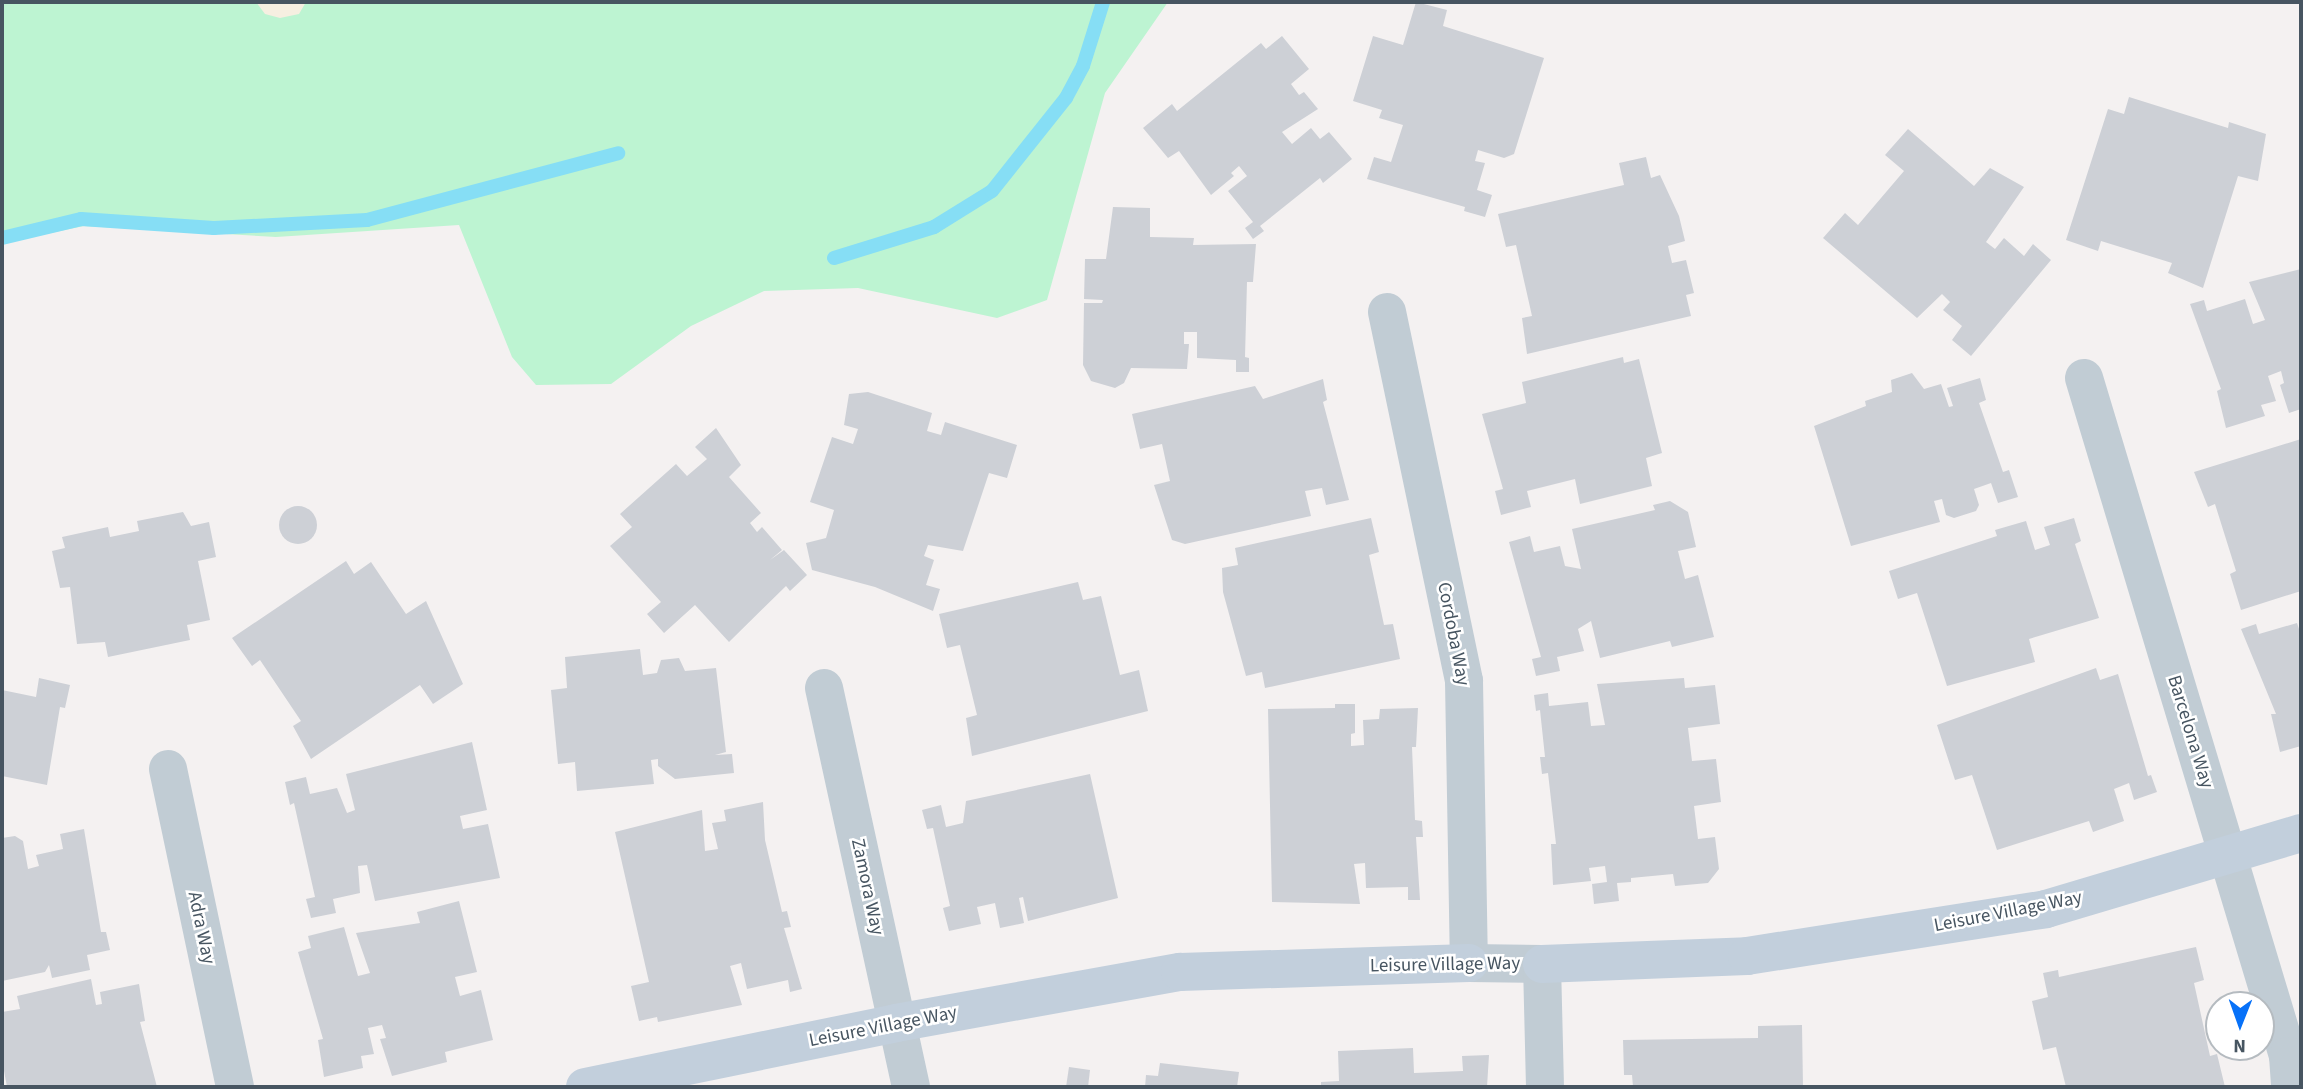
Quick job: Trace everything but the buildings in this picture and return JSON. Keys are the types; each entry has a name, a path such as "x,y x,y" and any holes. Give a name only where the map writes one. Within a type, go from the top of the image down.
{"street":[{"name":"Cordoba Way","path":"1387,312 1464,681 1469,963"},
{"name":"Barcelona Way","path":"2084,379 2288,1056 2290,1087"},
{"name":"Zamora Way","path":"824,688 911,1087"},
{"name":"Adra Way","path":"168,769 235,1087"},
{"name":"Leisure Village Way","path":"585,1087 897,1023 1180,972 1469,963 1542,964 1774,952 2046,909 2228,858 2301,833"},
{"path":"1542,964 1545,1087"}],"green space":[{"path":"2,2 1168,2 1105,93 1047,300 997,318 858,288 764,291 691,326 611,384 536,385 512,357 459,225 276,237 84,226 2,243"}],"sand":[{"path":"256,2 306,2 299,14 280,18 265,14"}],"waterway":[{"path":"834,258 934,227 992,191 1066,98 1083,66 1103,2"},
{"path":"2,238 81,219 214,228 367,220 618,153"}]}
